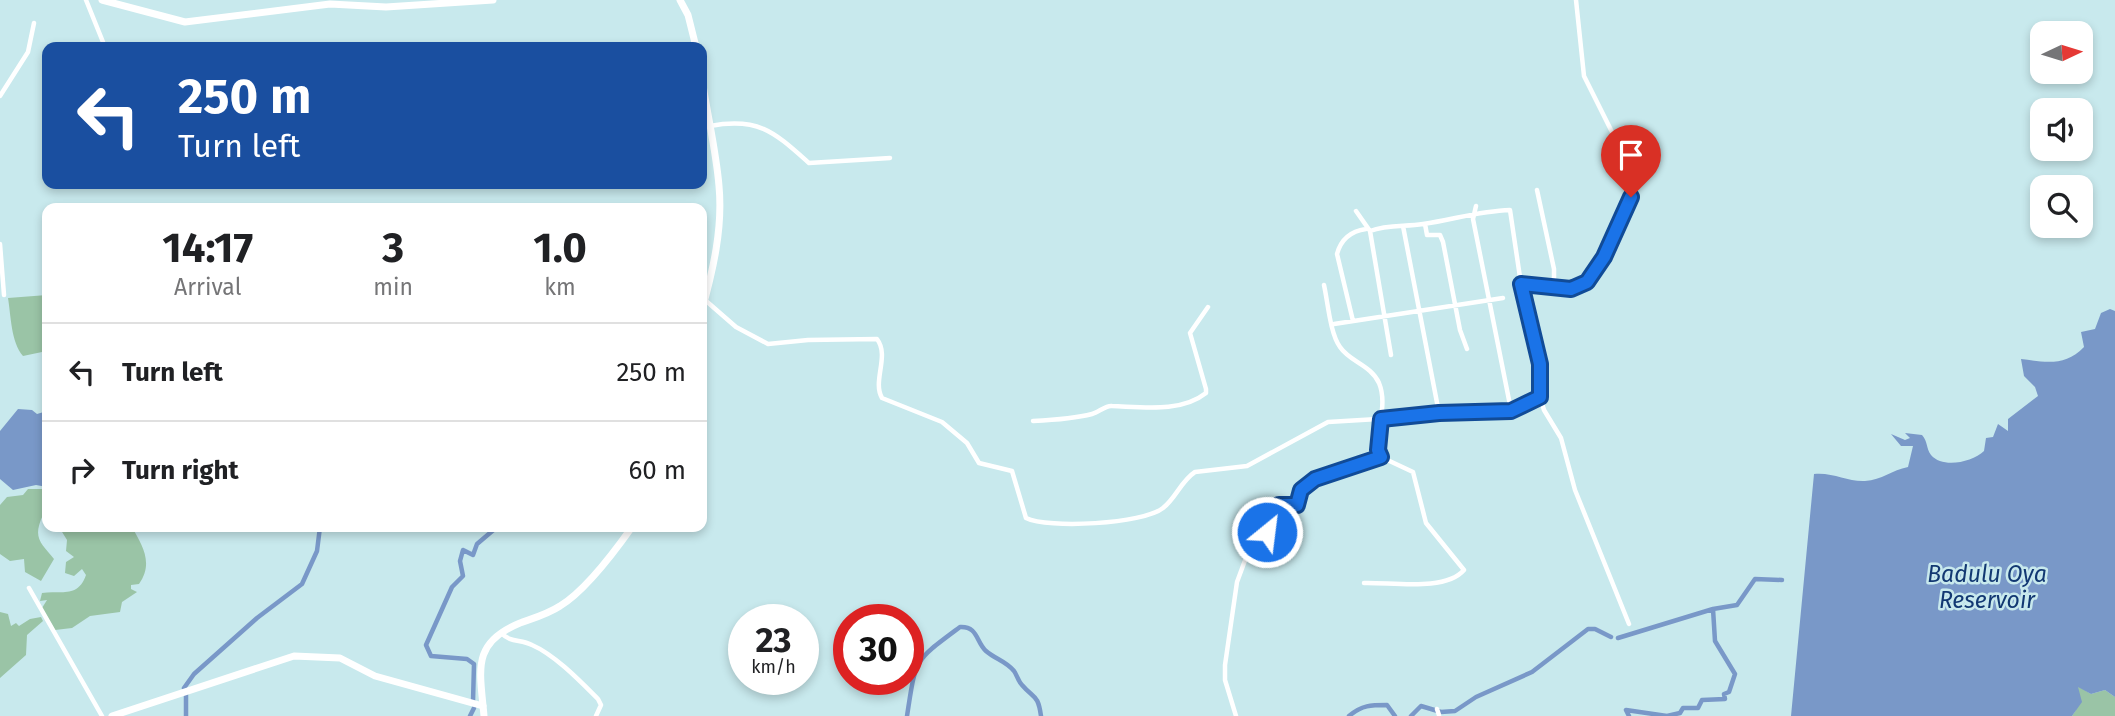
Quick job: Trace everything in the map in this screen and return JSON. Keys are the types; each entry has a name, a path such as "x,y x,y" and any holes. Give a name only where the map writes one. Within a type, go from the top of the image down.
{"main road":[{"path":"102,0 185,22 330,4 386,7 493,0"},
{"path":"680,0 694,42"},
{"path":"707,112 719,187 720,215 715,260 707,292"},
{"path":"484,716 481,660 487,644 500,632 567,602 628,532"},
{"path":"112,716 294,656 340,658 375,676 484,706"}],"street":[{"path":"86,0 103,42"},
{"path":"1521,284 1554,285 1571,289 1594,275 1631,197 1630,168 1584,76 1576,0"},
{"path":"0,96 28,52 34,23"},
{"path":"709,126 741,122 767,129 809,163 890,158"},
{"path":"1537,190 1554,269 1554,285"},
{"path":"1476,205 1473,214 1511,411"},
{"path":"1353,321 1337,254 1340,244 1347,237 1385,225 1425,224 1510,210 1521,284 1540,364 1540,397 1544,410 1561,438 1575,490 1629,624"},
{"path":"1356,211 1368,230 1391,355"},
{"path":"1425,224 1427,235 1441,237 1457,304 1460,330 1467,349"},
{"path":"1403,226 1439,413"},
{"path":"0,244 4,295"},
{"path":"1324,285 1334,324 1332,328 1340,349 1369,369 1379,384 1384,411 1378,450 1381,457 1413,472 1426,523 1464,570 1458,576 1441,581 1409,585 1364,583"},
{"path":"1334,324 1503,298"},
{"path":"707,302 736,327 768,344 877,339 882,351 879,392 883,398 942,422 967,443 979,463 1012,471 1021,507 1027,518 1038,524 1111,522 1149,515 1165,506 1182,483 1195,472 1247,466 1328,422 1439,413 1511,411 1540,397"},
{"path":"1033,421 1067,419 1096,413 1110,405 1154,408 1187,404 1199,399 1206,393 1206,389 1190,333 1208,307"},
{"path":"1236,716 1225,680 1225,646 1237,582 1247,555 1267,532 1269,515 1279,505 1297,505 1301,490 1315,479 1381,457"},
{"path":"29,588 102,716"},
{"path":"500,632 509,640 531,644 542,651 593,694 601,705 596,716"}],"green space":[{"path":"42,295 42,352 23,356 19,350 8,298"},
{"path":"28,489 42,489 42,518 38,535 54,559 41,581 25,572 24,559 10,561 0,554 0,505 7,497 23,495"},
{"path":"62,532 134,532 145,554 146,569 139,584 131,585 131,589 137,592 122,602 120,612 90,616 72,628 55,630 42,608 47,600 40,601 42,593 67,592 78,588 86,575 82,569 74,576 65,573 66,562 74,557 66,551 67,540"},
{"path":"0,612 8,614 11,626 16,623 19,626 30,619 41,617 43,621 27,635 26,655 0,678"},
{"path":"2078,686 2091,694 2105,690 2115,697 2115,716 2072,716 2076,710"}],"water":[{"name":"Badulu Oya Reservoir","path":"2110,309 2115,311 2115,697 2105,690 2091,694 2078,687 2082,702 2072,716 1791,716 1814,474 1865,481 1908,467 1913,446 1901,446 1891,434 1905,440 1910,438 1905,433 1922,435 1931,455 1943,462 1965,461 1979,455 1984,451 1986,438 1993,437 1998,424 2008,431 2008,419 2038,396 2035,387 2024,376 2021,359 2054,362 2070,358 2084,347 2081,332 2095,329 2101,313"},
{"path":"18,409 32,410 37,414 42,412 42,486 13,490 0,479 0,431"}],"waterway":[{"path":"184,688 194,674 257,618 302,584 317,551 319,532"},
{"path":"473,702 474,664 467,659 431,656 426,645 452,587 463,576 460,561 463,550 473,555 477,544 491,532"},
{"path":"1618,638 1713,609 1737,605 1755,579 1782,580"},
{"path":"1629,716 1626,710 1667,716 1680,713 1683,708 1698,708 1702,700 1725,699 1724,694 1729,692 1735,674 1715,641 1713,609"},
{"path":"907,716 912,683 919,663 960,627 970,629 986,651 1014,671 1037,700 1041,716"},
{"path":"1411,716 1421,706 1441,712 1455,711 1476,697 1532,672 1588,629 1595,629 1611,637"},
{"path":"186,693 186,716"},
{"path":"1349,716 1367,706 1376,705 1387,705 1395,716"},
{"path":"470,716 474,708"}],"route":[{"path":"1267,532 1269,515 1279,505 1297,505 1301,490 1307,484 1339,470 1372,462 1381,457 1378,450 1381,419 1439,413 1511,411 1540,397 1540,364 1521,284 1554,285 1571,289 1587,282 1604,257 1631,197"}]}
